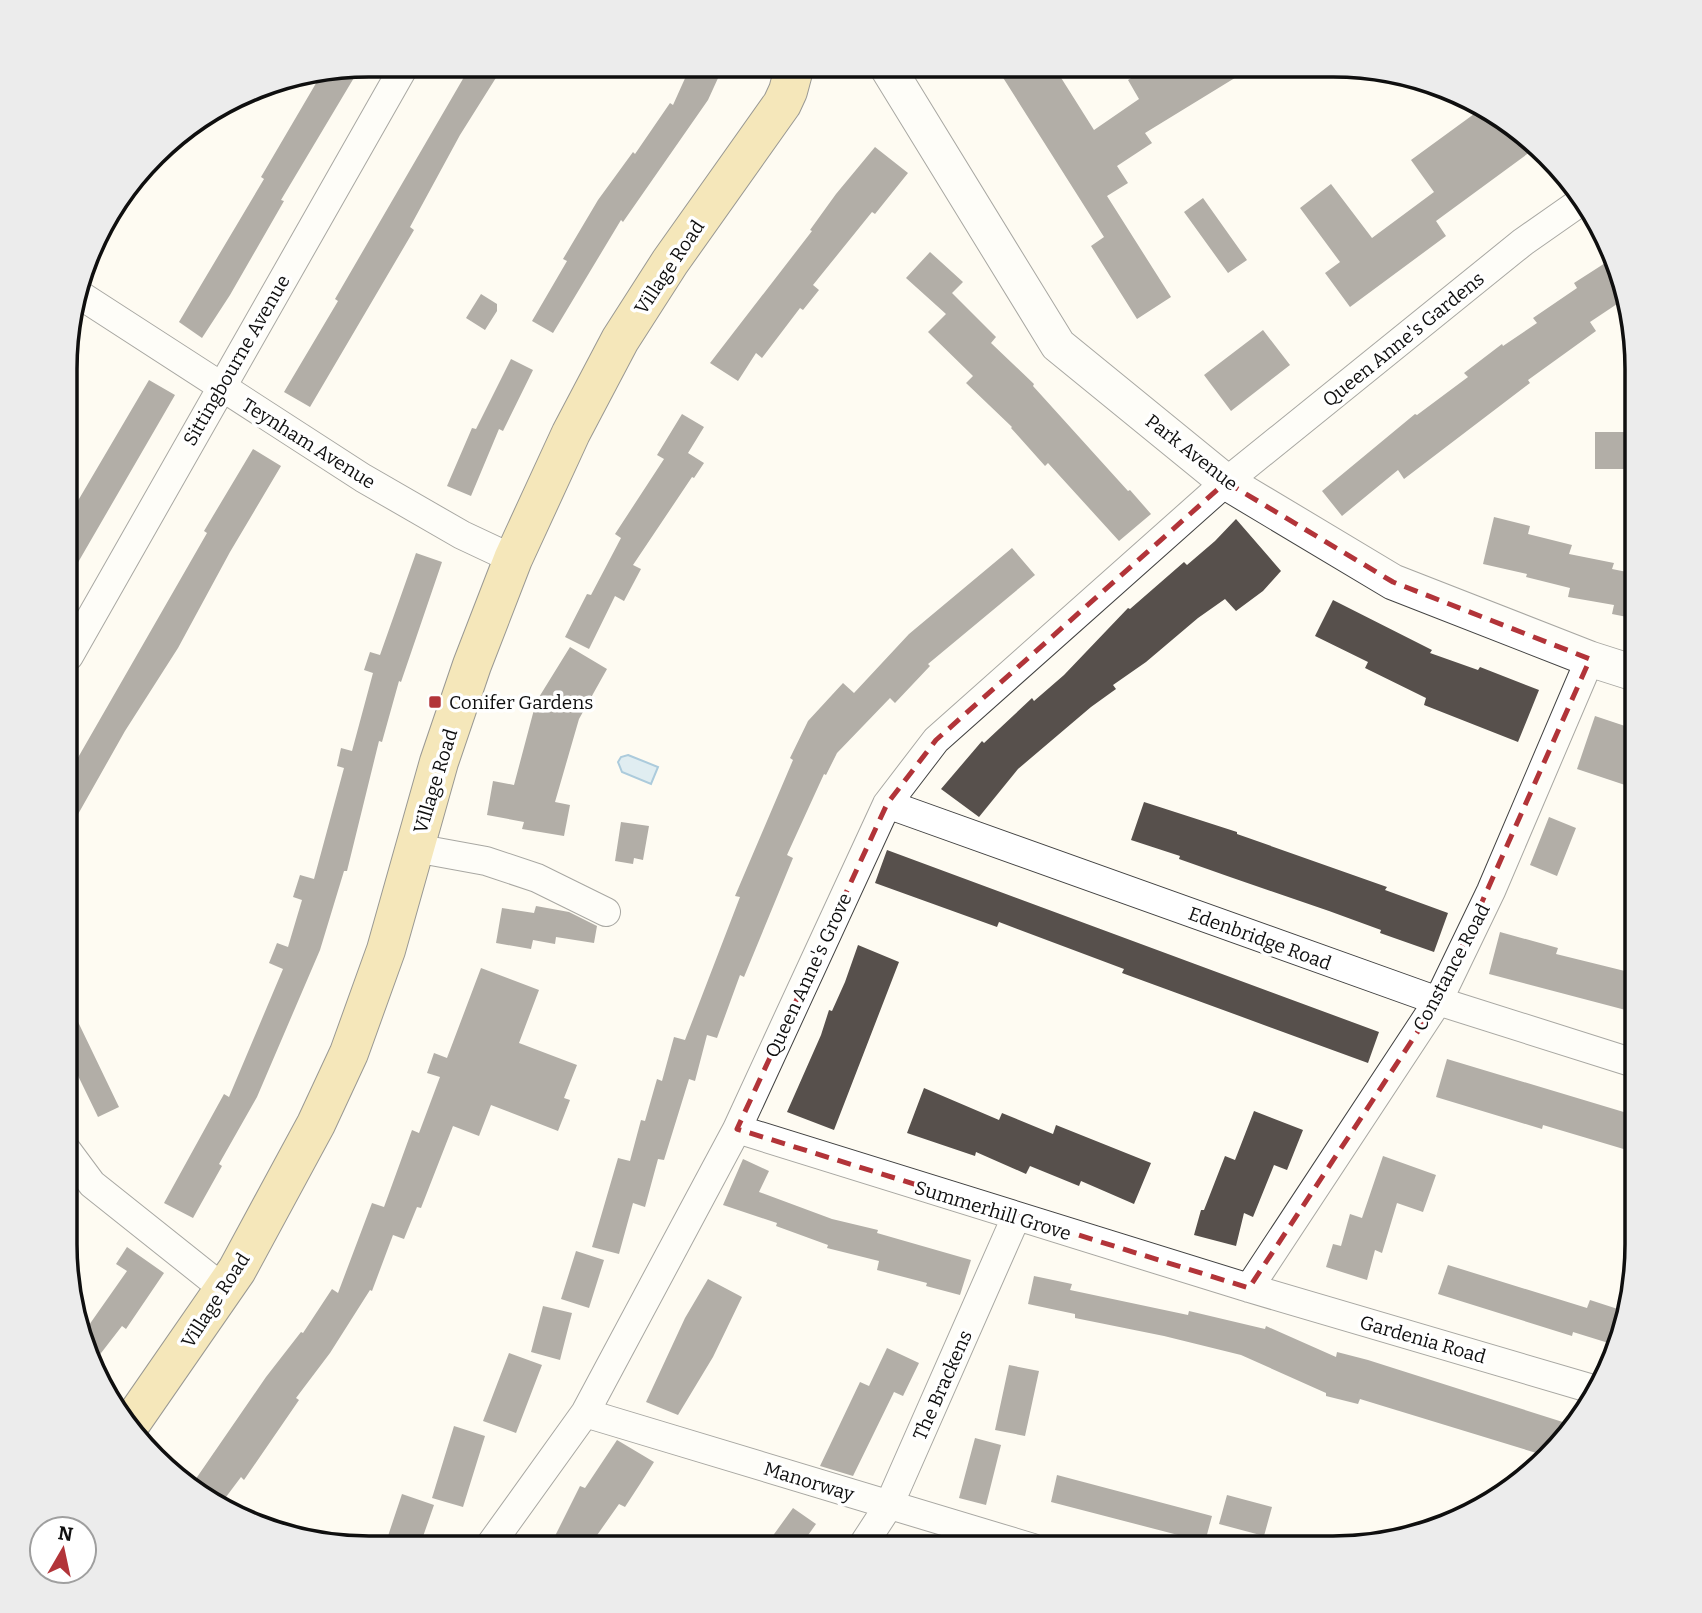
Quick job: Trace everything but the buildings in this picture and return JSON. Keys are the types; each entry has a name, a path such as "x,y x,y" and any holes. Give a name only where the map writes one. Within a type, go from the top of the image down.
{"main road":[{"name":"Village Road","path":"134,1418 225,1290 305,1146 349,1053 386,950 439,762 472,665 513,559 571,433 620,340 670,262 776,114 792,77"}],"street":[{"name":"Sittingbourne Avenue","path":"77,642 398,77"},
{"name":"Park Avenue","path":"893,77 1058,345 1226,482 1393,582 1625,670"},
{"name":"Queen Anne's Gardens","path":"1226,482 1523,242 1575,206"},
{"name":"Teynham Avenue","path":"86,299 363,478 462,535 513,559"},
{"name":"Queen Anne's Grove","path":"497,1536 584,1413 737,1129 887,804 936,740 1226,482"},
{"name":"Constance Road","path":"1249,1288 1437,1001 1490,891 1590,659"},
{"name":"Edenbridge Road","path":"887,804 1437,1001 1625,1060"},
{"path":"415,848 486,862 537,878 606,912"},
{"name":"Summerhill Grove","path":"737,1129 1249,1288"},
{"path":"77,1164 92,1184 225,1290"},
{"name":"The Brackens","path":"869,1536 889,1505 1016,1217"},
{"name":"Gardenia Road","path":"1249,1288 1587,1387"},
{"name":"Manorway","path":"584,1413 993,1536"}],"highlighted area":[{"path":"1226,482 1393,582 1590,659 1438,1001 1249,1288 737,1129 887,804 936,740"}],"water":[{"path":"628,755 658,767 651,784 622,772 618,762 621,757"}],"place":[{"name":"Conifer Gardens","path":"435,702"}]}
